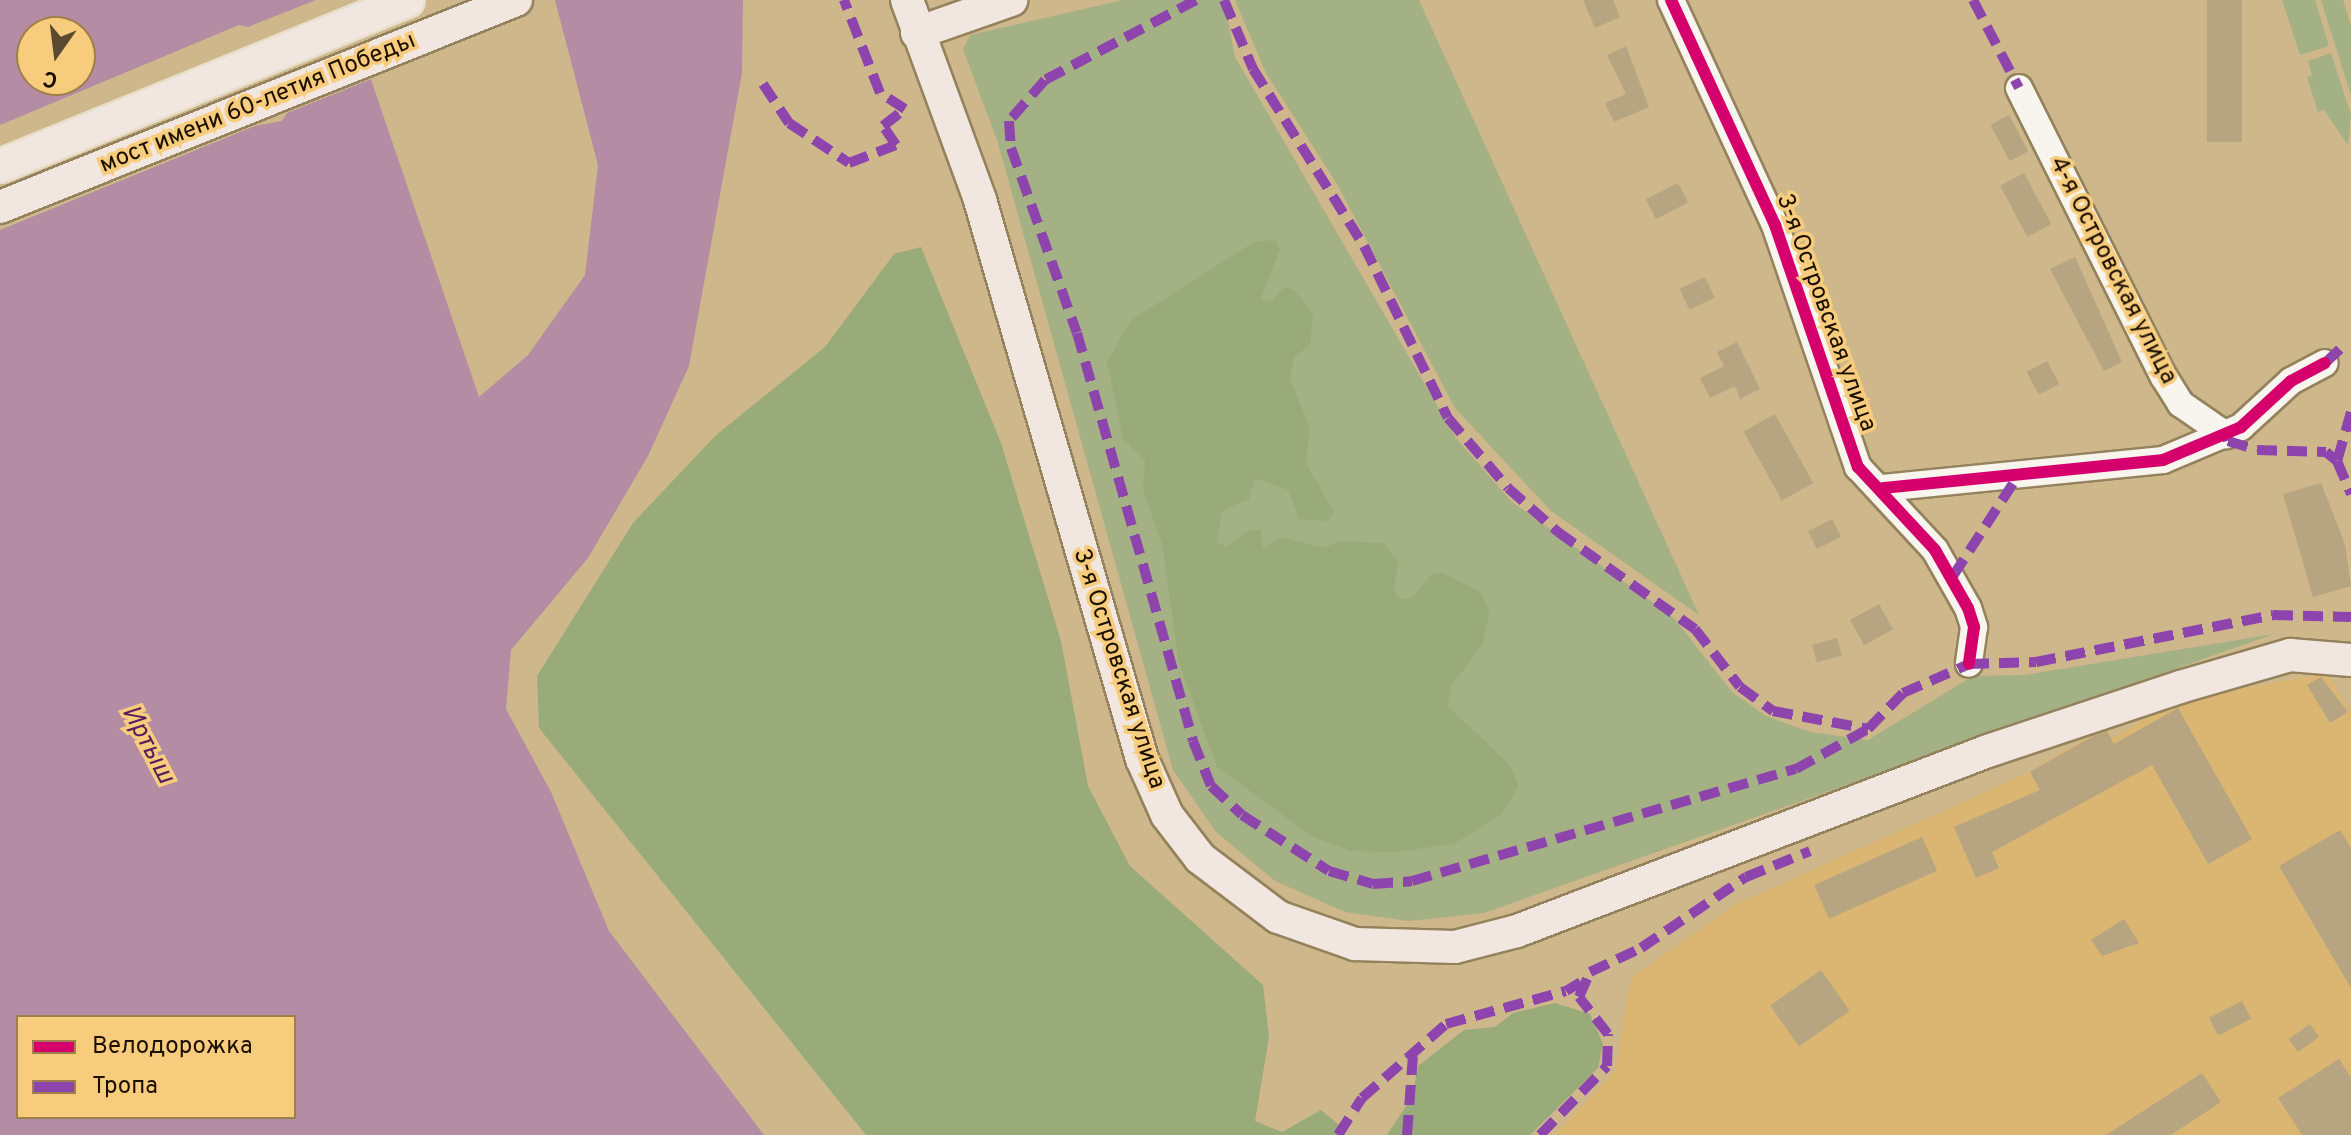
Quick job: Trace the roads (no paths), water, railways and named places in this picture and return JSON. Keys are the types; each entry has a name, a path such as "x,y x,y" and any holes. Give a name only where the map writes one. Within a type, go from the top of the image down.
{"main road":[{"name":"мост имени 60-летия Победы","path":"0,166 408,0"},
{"name":"мост имени 60-летия Победы","path":"0,207 516,0"},
{"path":"912,15 948,0"},
{"path":"912,15 1011,0"},
{"name":"3-я Островская улица","path":"912,15 980,200 1142,759 1167,815 1200,858 1278,917 1355,944 1455,947 1517,931 1988,751 2180,687 2290,655 2351,660"}],"street":[{"name":"3-я Островская улица","path":"1671,0 1775,225 1841,428 1858,467 1883,488 1953,576 1974,627 1969,664"},
{"name":"4-я Островская улица","path":"2019,88 2164,377 2181,404 2226,435"},
{"path":"1883,488 2163,460 2226,435 2291,381 2325,363"}],"water":[{"name":"Иртыш","path":"0,0 344,0 479,397 528,355 585,275 598,165 555,0 743,0 742,73 689,366 648,456 588,558 511,650 506,709 551,792 609,931 764,1135 0,1135"}]}
